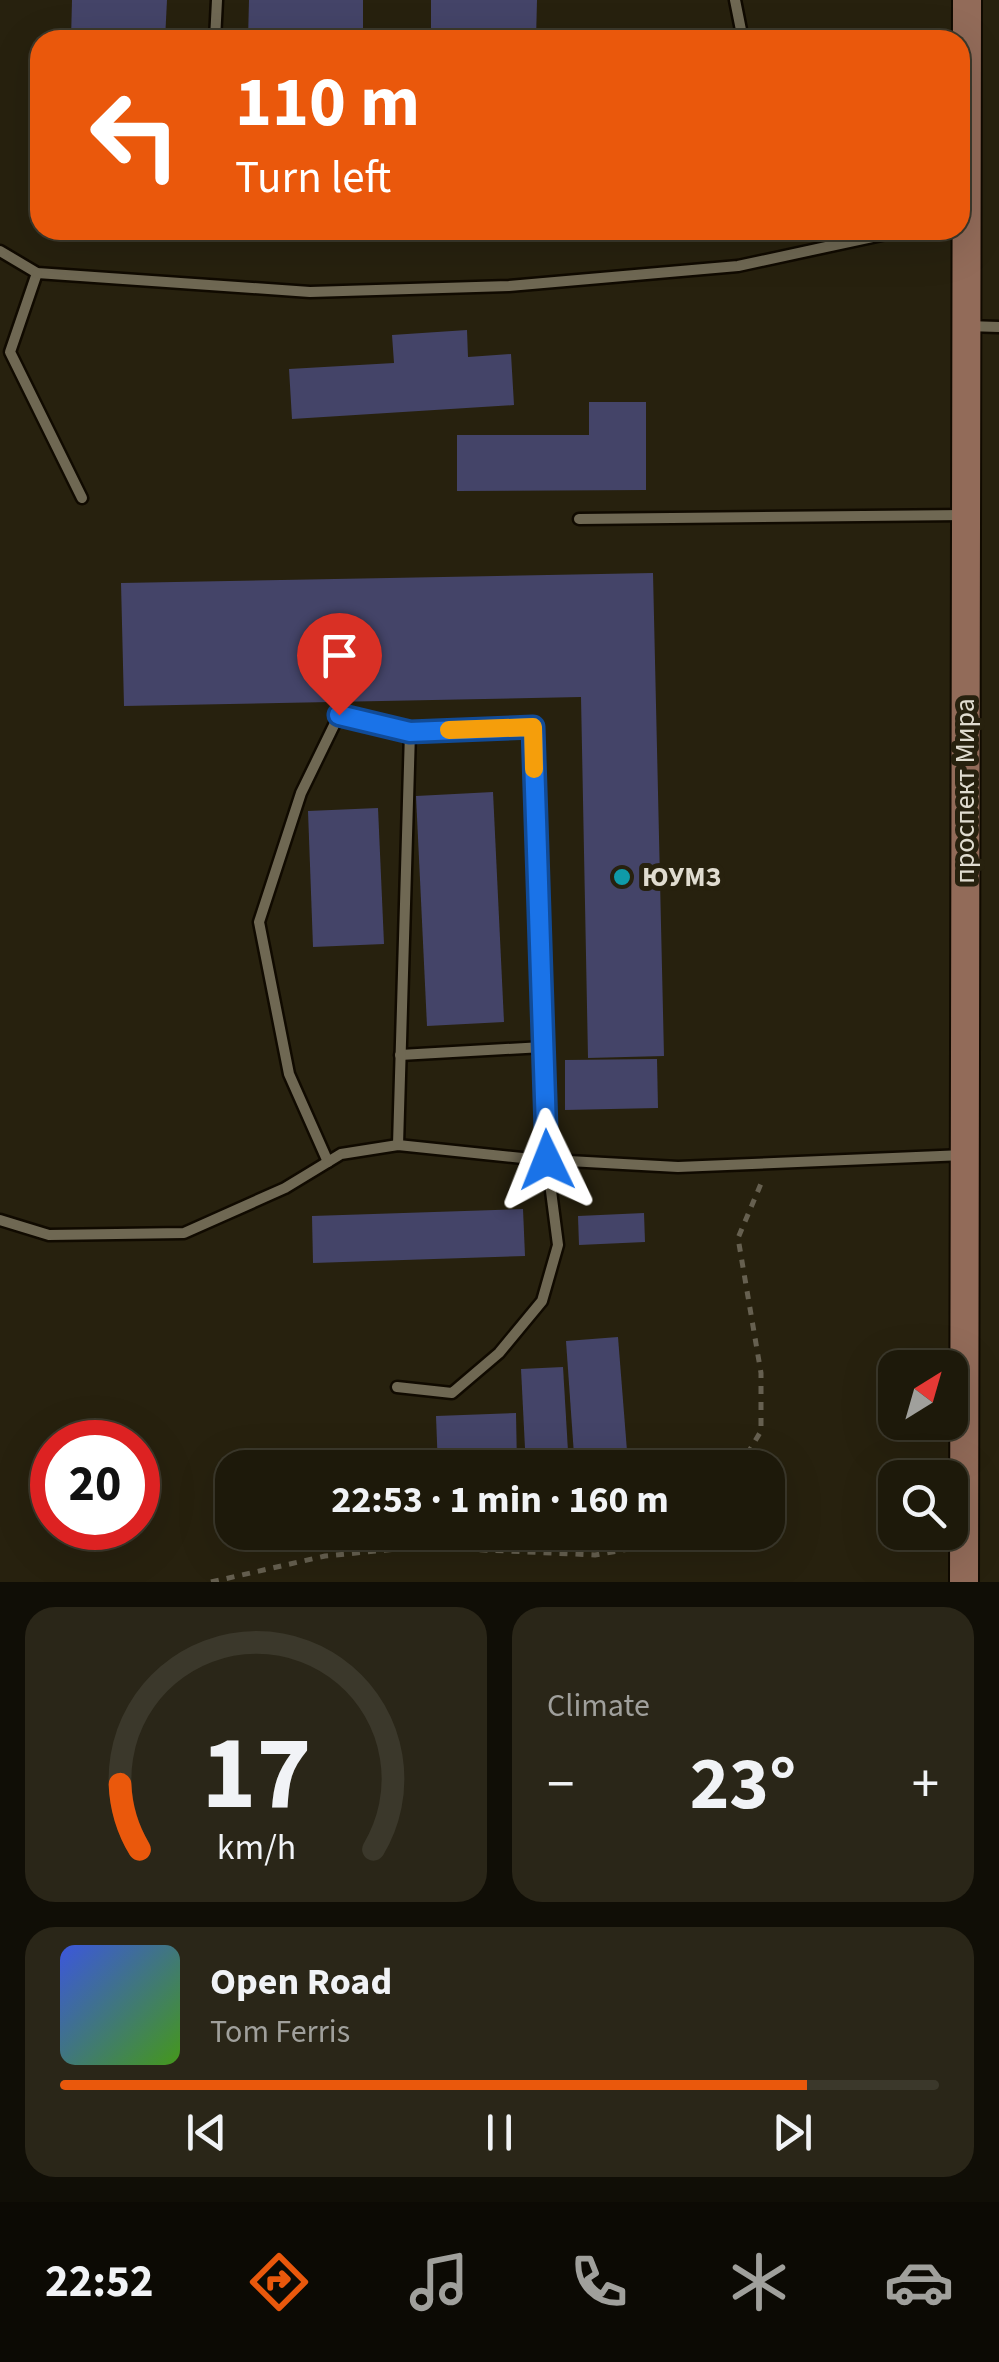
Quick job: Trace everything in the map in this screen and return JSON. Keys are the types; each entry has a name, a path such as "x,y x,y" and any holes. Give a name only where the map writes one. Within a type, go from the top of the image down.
{"main road":[{"name":"проспект Мира","path":"966,30 967,0"},
{"name":"проспект Мира","path":"964,240 964,1582"}],"lane":[{"path":"216,30 218,0"},
{"path":"735,0 741,30"},
{"path":"0,251 38,273 310,292 509,286 738,266 859,240"},
{"path":"38,273 10,352 82,498"},
{"path":"966,326 999,327"},
{"path":"579,519 966,514"},
{"path":"328,1162 289,1074 259,922 301,794 339,715 410,732 533,727 547,1160 558,1245 542,1301 499,1354 452,1393 398,1387"},
{"path":"398,1146 410,732"},
{"path":"400,1056 543,1047"},
{"path":"0,1220 49,1234 184,1233 285,1188 341,1154 398,1146 547,1160 678,1166 965,1155"}],"path":[{"path":"750,1450 761,1431 762,1373 738,1238 770,1163"},
{"path":"211,1582 325,1556 381,1550"},
{"path":"497,1550 595,1555 623,1550"}],"building":[{"path":"72,0 167,0 166,30 71,30"},
{"path":"249,0 363,0 363,30 248,30"},
{"path":"431,0 537,0 536,30 431,30"},
{"path":"467,330 468,357 511,354 514,405 292,419 289,369 394,363 392,335"},
{"path":"589,402 646,402 646,490 457,491 457,435 589,435"},
{"path":"653,573 664,1056 588,1058 581,697 124,706 121,583"},
{"path":"493,792 504,1022 427,1026 416,796"},
{"path":"378,808 384,944 313,947 308,811"},
{"path":"657,1059 658,1108 565,1110 565,1060"},
{"path":"523,1209 525,1256 313,1263 312,1216"},
{"path":"644,1213 645,1242 579,1245 578,1216"},
{"path":"618,1337 627,1450 574,1450 566,1341"},
{"path":"563,1367 568,1450 525,1450 521,1369"},
{"path":"516,1413 517,1450 437,1450 436,1416"}],"slow traffic":[{"path":"449,730 533,727 534,769"}],"place":[{"name":"ЮУМЗ","path":"622,877"}],"route":[{"path":"339,715 410,732 533,727 547,1160"}]}
